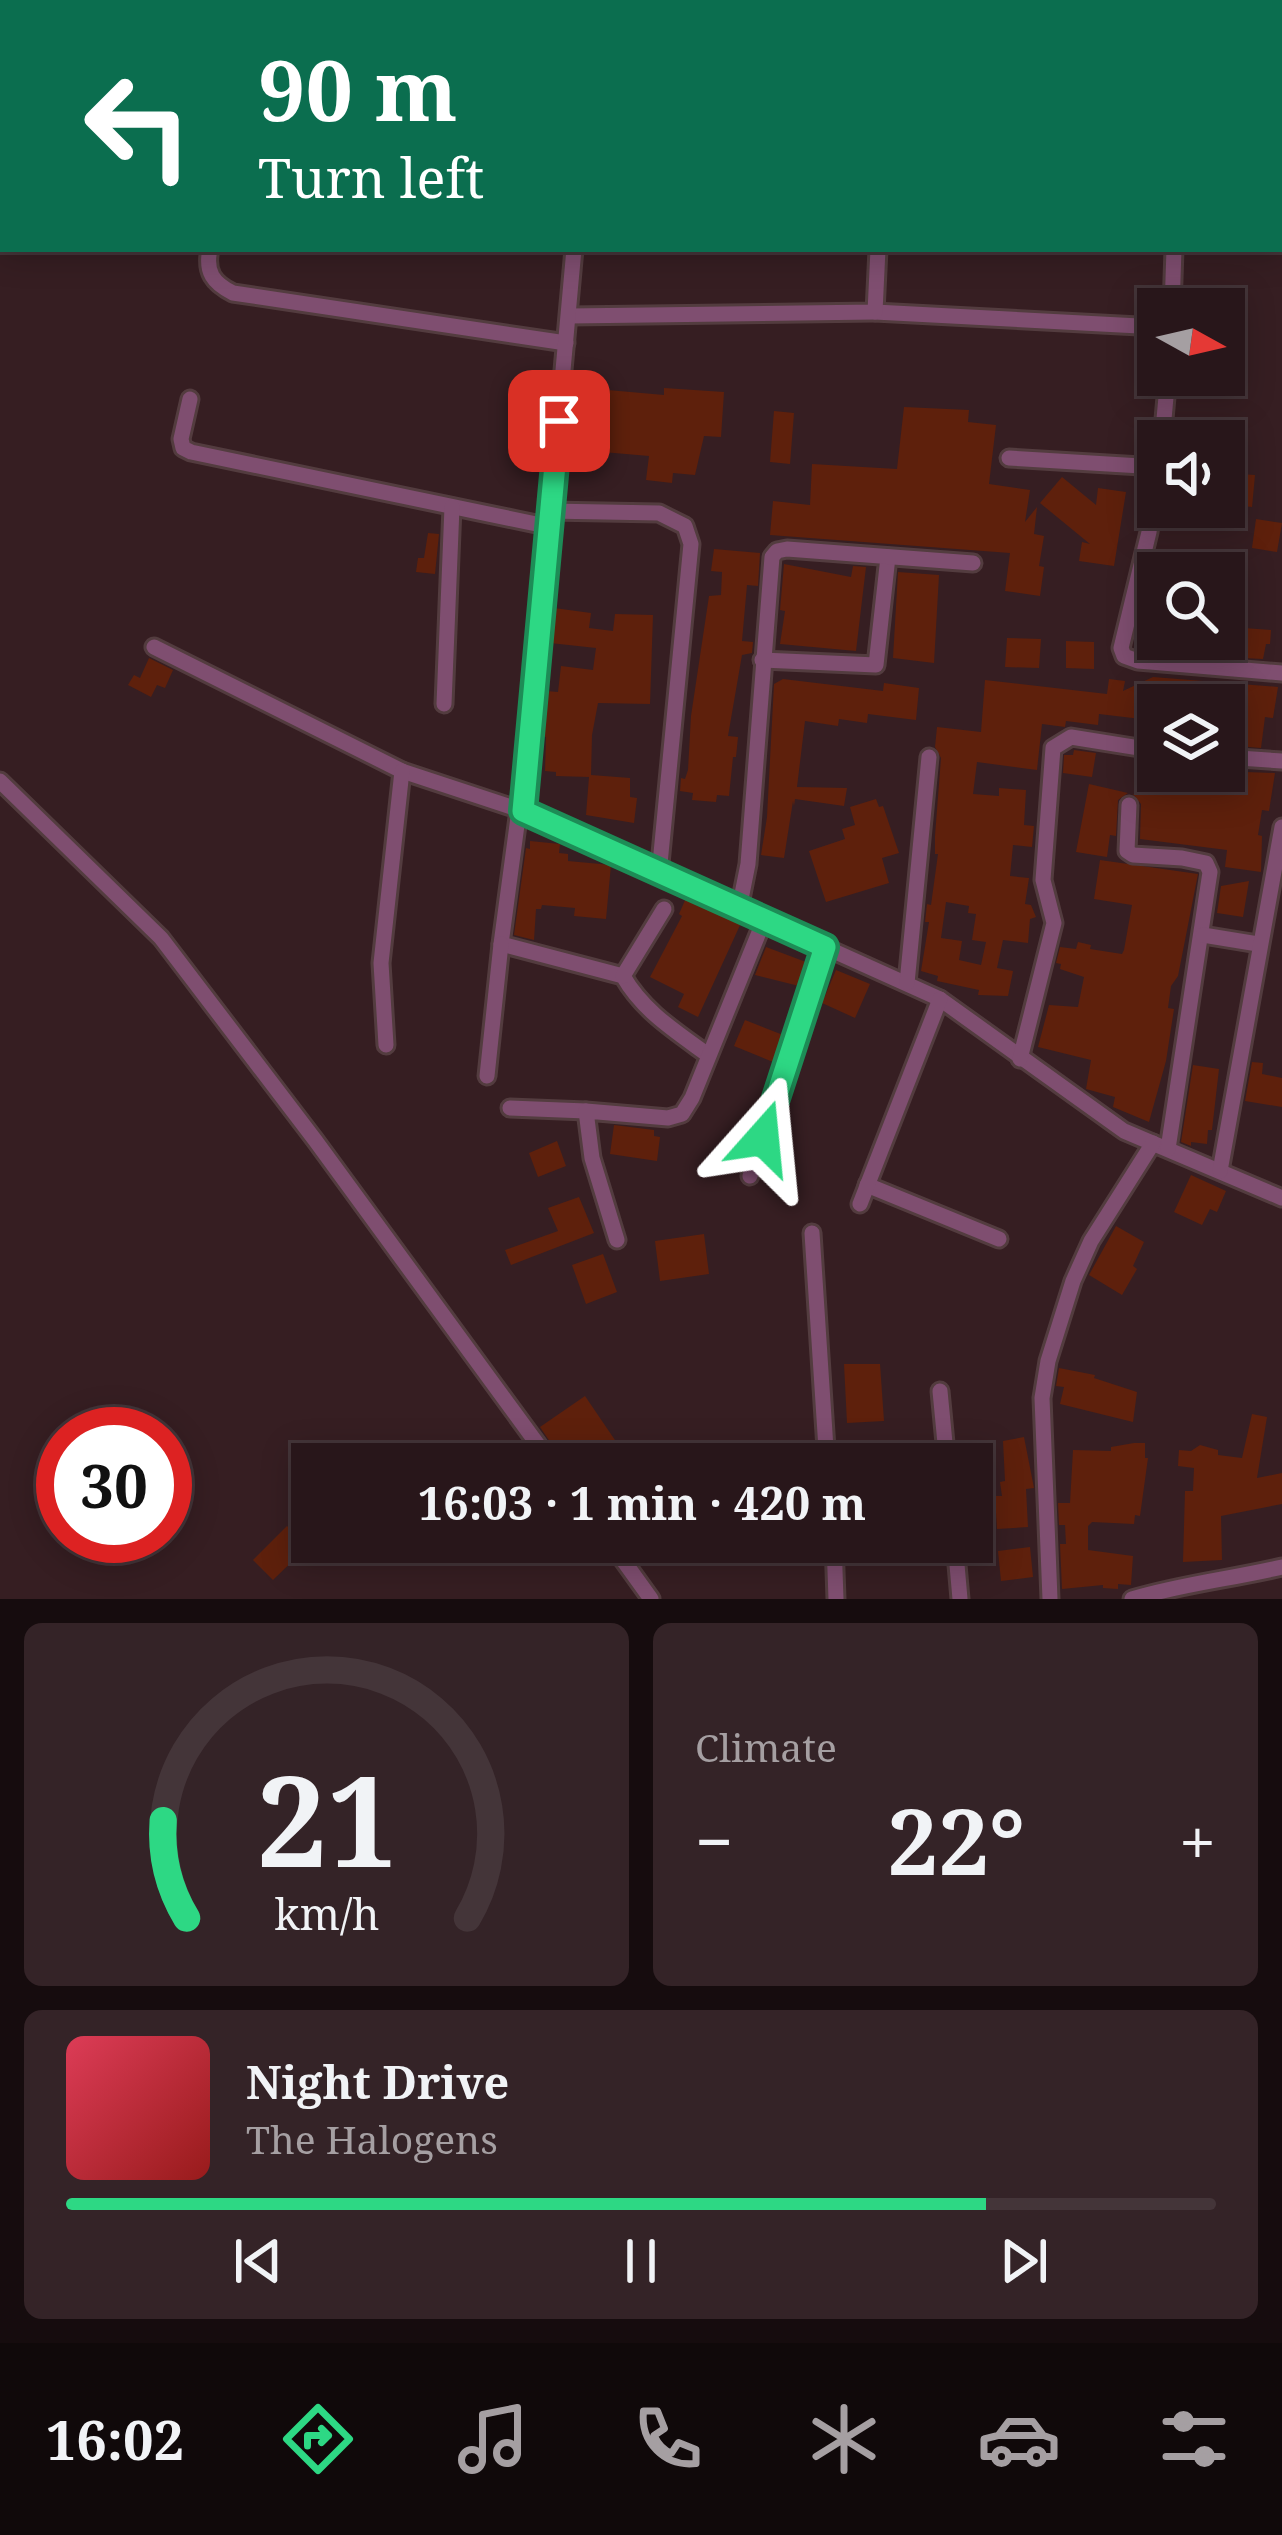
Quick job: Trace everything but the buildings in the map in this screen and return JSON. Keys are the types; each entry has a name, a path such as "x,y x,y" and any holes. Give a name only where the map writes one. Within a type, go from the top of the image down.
{"street":[{"path":"210,252 209,274 217,285 233,293 566,343"},
{"path":"487,1076 521,811 574,252"},
{"path":"875,312 878,252"},
{"path":"1173,288 1174,252"},
{"path":"569,316 875,312 1137,326"},
{"path":"190,399 181,439 191,452 452,507 548,518 659,513 685,526 691,544 659,874"},
{"path":"1009,458 1137,466"},
{"path":"444,704 452,507"},
{"path":"1150,528 1121,648 1124,656 1282,673"},
{"path":"739,909 748,864 772,557 777,551 973,563"},
{"path":"762,660 876,665 888,557"},
{"path":"154,647 402,771 521,811 940,999 1105,1119 1282,1198"},
{"path":"1020,1059 1054,923 1043,880 1053,748 1070,737 1137,748"},
{"path":"907,983 929,757"},
{"path":"1245,758 1282,761"},
{"path":"386,1046 381,963 402,771"},
{"path":"0,781 161,938 537,1443"},
{"path":"1050,1599 1042,1398 1048,1361 1073,1280 1091,1241 1160,1146 1203,935 1210,872 1206,863 1133,855 1126,843 1129,805"},
{"path":"1220,1171 1282,827"},
{"path":"623,976 664,909"},
{"path":"510,1108 668,1118 682,1114 764,920"},
{"path":"1262,923 1282,926"},
{"path":"1203,935 1258,944"},
{"path":"501,944 623,976 659,1020 707,1055"},
{"path":"750,1176 825,947"},
{"path":"860,1204 940,999"},
{"path":"586,1111 592,1158 617,1240"},
{"path":"867,1184 999,1238"},
{"path":"812,1233 826,1443"},
{"path":"940,1391 945,1443"},
{"path":"625,1563 651,1599"},
{"path":"835,1563 836,1599"},
{"path":"957,1563 960,1599"},
{"path":"1132,1599 1282,1567"},
{"path":"1212,1580 1226,1599"}],"route":[{"path":"559,421 523,811 825,947 763,1138"}]}
